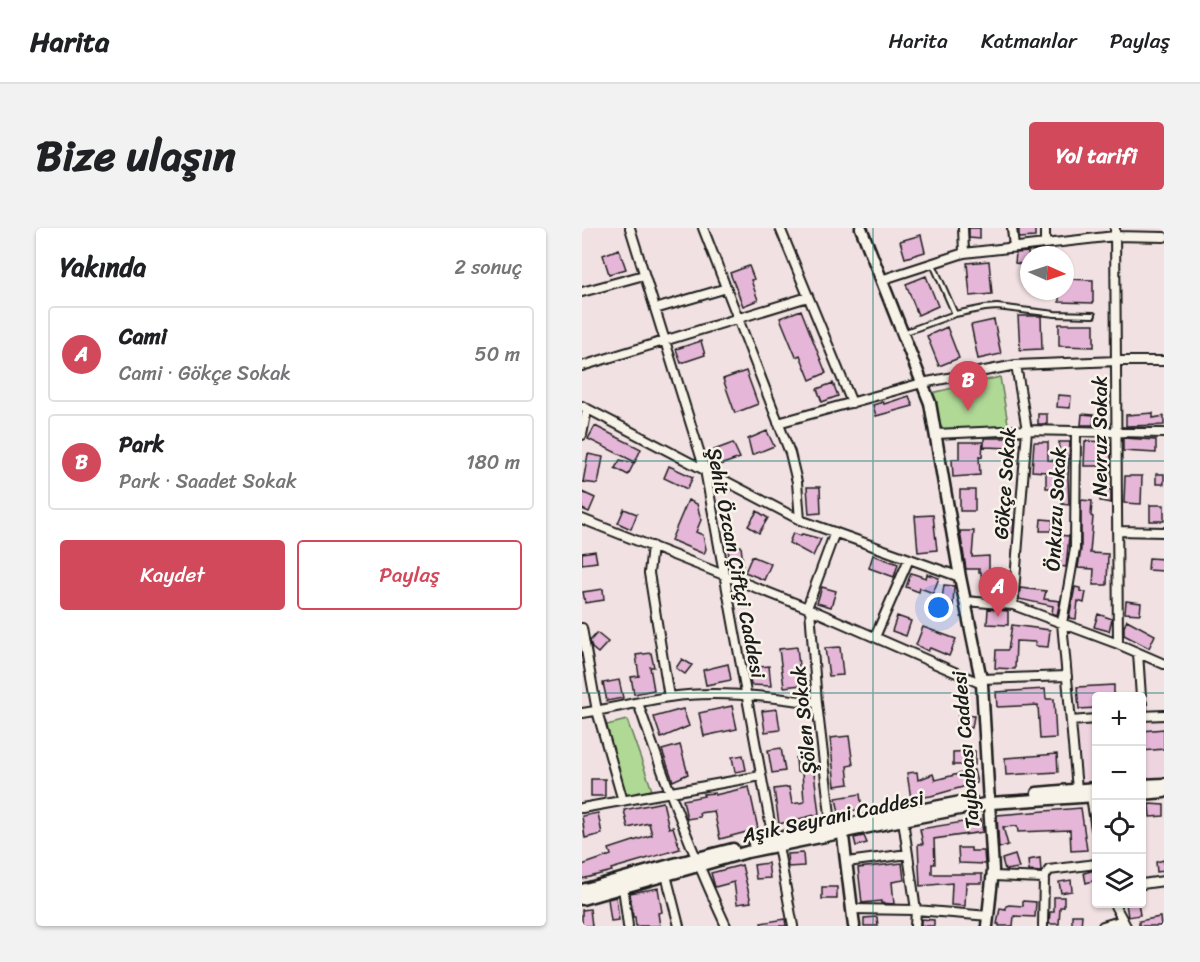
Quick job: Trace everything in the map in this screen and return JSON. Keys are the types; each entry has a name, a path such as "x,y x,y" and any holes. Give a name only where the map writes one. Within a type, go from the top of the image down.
{"main road":[{"name":"Taybabası Caddesi","path":"861,228 930,403 960,577 982,682 993,876 988,921"},
{"path":"1146,785 1164,784"},
{"path":"854,926 847,862 837,830 989,800 1077,789 1092,793"},
{"path":"1146,794 1164,792"},
{"name":"Aşık Seyrani Caddesi","path":"582,899 666,875 697,862 837,830 903,820 989,800 1092,794"},
{"path":"582,890 697,862"}],"street":[{"name":"Şehit Özcan Çiftçi Caddesi","path":"630,228 705,470 745,694 793,926"},
{"path":"703,228 794,468 799,495 800,520"},
{"path":"780,228 852,403"},
{"path":"963,228 964,253"},
{"path":"1012,228 1014,247"},
{"path":"1045,228 1045,244"},
{"path":"881,280 964,253 1045,244 1115,232 1164,237"},
{"name":"Nevruz Sokak","path":"1115,232 1118,644"},
{"path":"582,292 644,275"},
{"path":"655,309 727,288"},
{"path":"582,366 808,297"},
{"path":"778,423 922,383 1016,365 1164,361"},
{"name":"Gökçe Sokak","path":"1013,605 1028,430 1016,365"},
{"path":"582,435 585,407 800,520 960,577"},
{"path":"935,434 1028,430 1164,433"},
{"name":"Önkuzu Sokak","path":"1076,431 1075,549 1062,623 1077,789"},
{"path":"582,519 809,609 982,682 1067,676"},
{"path":"1117,531 1164,532"},
{"path":"809,609 835,532"},
{"path":"652,546 649,573 669,697"},
{"path":"875,637 909,559"},
{"path":"965,601 1013,605 1118,644 1164,664"},
{"name":"Şölen Sokak","path":"809,609 817,703 837,830"},
{"path":"582,628 597,711 623,801"},
{"path":"1138,653 1141,692"},
{"path":"582,712 669,697 745,694 817,703"},
{"path":"638,703 668,793 726,926"},
{"path":"1146,716 1164,715"},
{"path":"1071,721 1092,719"},
{"path":"582,808 761,776"},
{"path":"903,820 916,910 915,926"},
{"path":"847,862 908,854"},
{"path":"1043,926 1044,878 1049,870 1092,865"},
{"path":"666,875 679,926"},
{"path":"993,876 1044,878"},
{"path":"1146,883 1164,881"},
{"path":"623,887 628,926"},
{"path":"1103,926 1124,923 1116,908"},
{"path":"852,909 916,910 988,921"}],"lane":[{"path":"933,263 955,314"},
{"path":"902,333 955,314 997,307 1055,314 1093,315"}],"shaded area":[{"path":"1164,718 1164,777 1146,779 1146,720"},
{"path":"1092,724 1092,783 1083,784 1077,725"}],"green space":[{"path":"1000,377 1009,429 935,430 927,394"},
{"path":"627,720 652,790 618,797 599,727"}],"building":[{"path":"969,228 980,228 980,239 969,238"},
{"path":"1019,228 1035,228 1035,237 1019,238"},
{"path":"921,235 925,252 905,258 900,241"},
{"path":"619,249 626,269 609,274 603,255"},
{"path":"1016,253 1020,253 1020,264 1015,263"},
{"path":"989,261 992,294 970,296 967,263"},
{"path":"749,266 758,300 743,306 730,273"},
{"path":"926,276 938,306 918,315 906,284"},
{"path":"1074,279 1093,280 1093,303 1059,302 1059,300 1074,300"},
{"path":"801,310 826,373 810,380 800,355 796,357 780,318"},
{"path":"1018,316 1041,316 1042,349 1020,350"},
{"path":"994,320 1001,354 978,359 971,325"},
{"path":"1059,324 1094,324 1094,347 1059,346"},
{"path":"947,327 959,358 939,366 927,336"},
{"path":"701,341 705,355 681,363 676,349"},
{"path":"746,371 758,404 735,413 723,379"},
{"path":"833,383 838,396 822,402 817,389"},
{"path":"1058,395 1071,396 1070,408 1057,407"},
{"path":"909,396 913,406 876,416 873,405"},
{"path":"1153,413 1153,418 1164,416 1164,425 1126,426 1126,415"},
{"path":"1038,414 1047,414 1047,424 1038,424"},
{"path":"1082,414 1094,415 1093,425 1081,425"},
{"path":"595,426 641,449 635,462 588,439"},
{"path":"767,431 774,446 752,455 748,439"},
{"path":"984,438 1012,438 1012,448 984,447"},
{"path":"1123,438 1156,440 1156,453 1123,451"},
{"path":"1085,441 1111,442 1111,471 1100,470 1100,466 1084,466"},
{"path":"959,442 983,442 982,457 979,456 980,475 953,477 952,459 959,459"},
{"path":"1034,442 1048,442 1048,460 1059,461 1059,442 1070,442 1069,505 1062,504 1063,488 1046,488 1046,472 1032,471"},
{"path":"733,443 740,458 717,466 714,450"},
{"path":"588,454 603,457 598,484 583,482"},
{"path":"620,460 634,463 628,475 615,468"},
{"path":"669,466 693,477 687,489 664,478"},
{"path":"1156,474 1164,474 1164,484 1156,484"},
{"path":"1125,476 1142,476 1141,504 1124,503"},
{"path":"807,487 820,487 821,513 809,514"},
{"path":"1102,488 1111,490 1111,503 1100,501"},
{"path":"960,490 975,490 975,511 960,511"},
{"path":"582,492 595,498 589,512 582,509"},
{"path":"688,500 697,504 701,520 696,532 703,535 706,549 704,554 671,540"},
{"path":"1081,500 1092,501 1090,553 1108,554 1107,585 1093,585 1094,569 1078,568 1081,549"},
{"path":"1150,505 1164,505 1164,521 1150,521"},
{"path":"624,509 637,514 631,529 618,523"},
{"path":"757,511 768,518 759,533 748,526"},
{"path":"933,515 937,550 918,552 915,516"},
{"path":"1007,519 1014,520 1013,533 1006,532"},
{"path":"1041,519 1053,520 1052,531 1040,531"},
{"path":"960,531 974,531 972,557 989,556 989,578 994,578 994,583 1005,582 1006,592 983,594 979,569 966,569"},
{"path":"793,533 821,539 813,556 789,543"},
{"path":"1057,535 1069,536 1066,567 1059,566 1062,547 1056,546"},
{"path":"741,546 743,564 730,566 728,548"},
{"path":"595,551 597,562 582,564 582,553"},
{"path":"873,555 898,564 894,577 869,568"},
{"path":"752,556 771,564 764,580 745,572"},
{"path":"1149,558 1164,559 1164,571 1148,570"},
{"path":"911,573 926,578 927,574 939,578 933,593 920,588 919,592 906,587"},
{"path":"944,585 954,586 953,608 941,606"},
{"path":"822,587 836,591 831,607 817,603"},
{"path":"1075,587 1086,592 1084,603 1078,601 1076,619 1069,618"},
{"path":"1020,588 1046,591 1044,599 1060,601 1057,615 1052,613 1053,606 1019,599"},
{"path":"603,589 604,600 585,603 583,592"},
{"path":"1126,601 1141,603 1140,614 1125,613"},
{"path":"988,609 1008,611 1008,625 987,624"},
{"path":"1098,614 1112,619 1109,631 1094,627"},
{"path":"897,616 911,621 906,636 892,631"},
{"path":"1127,620 1155,635 1149,648 1124,635"},
{"path":"1012,625 1050,630 1048,647 1035,646 1036,642 1016,641 1015,669 995,668 996,650 1008,650"},
{"path":"923,627 956,639 949,656 930,648 928,651 916,645"},
{"path":"597,633 608,642 598,653 592,648 590,641"},
{"path":"797,647 801,685 784,687 779,649"},
{"path":"840,647 843,675 829,676 825,648"},
{"path":"651,653 654,667 650,667 654,690 634,694 631,677 639,676 636,655"},
{"path":"682,659 692,665 685,674 676,668"},
{"path":"728,664 731,680 706,685 703,670"},
{"path":"769,666 771,686 751,685 749,668"},
{"path":"619,680 623,698 607,701 603,683"},
{"path":"1114,685 1114,692 1092,692 1092,708 1079,709 1077,687"},
{"path":"1045,689 1046,699 1054,699 1056,738 1040,739 1038,705 997,707 996,692"},
{"path":"732,706 737,729 704,736 699,713"},
{"path":"683,709 689,726 661,738 654,717"},
{"path":"777,709 780,730 765,732 762,711"},
{"path":"958,715 974,716 972,728 957,726"},
{"path":"1164,729 1164,749 1146,751 1146,731"},
{"path":"849,736 853,765 847,766 849,784 835,786 830,738"},
{"path":"680,745 688,774 673,781 662,750"},
{"path":"781,748 785,771 772,773 768,750"},
{"path":"975,751 975,765 953,765 953,752"},
{"path":"1057,754 1058,772 1006,775 1005,758"},
{"path":"743,755 746,770 735,772 732,757"},
{"path":"812,756 819,814 779,824 774,789 789,787 792,804 804,802 802,772 797,772 796,758"},
{"path":"974,770 977,783 911,799 907,773 917,772 918,780 933,774 935,780"},
{"path":"591,779 605,779 605,796 591,796"},
{"path":"749,787 758,829 720,839 714,811 699,813 700,817 687,819 683,800 704,796 703,794 715,793 715,795"},
{"path":"860,794 862,809 839,813 836,798"},
{"path":"663,802 669,828 673,827 680,849 582,879 582,865 611,855 609,849 652,835 649,823 628,828 624,810"},
{"path":"1149,804 1164,805 1164,816 1150,817"},
{"path":"1081,808 1087,850 1071,851 1070,830 1018,832 1017,826 1003,827 1008,845 999,848 997,815"},
{"path":"598,813 602,834 585,838 582,816"},
{"path":"981,819 983,832 934,839 935,864 932,864 932,874 982,874 982,883 966,883 965,906 951,905 952,883 920,886 918,844 923,844 920,829"},
{"path":"864,836 867,843 856,846 854,838"},
{"path":"958,848 984,851 985,864 959,863"},
{"path":"803,853 804,866 788,867 787,854"},
{"path":"1015,855 1019,868 1005,870 1002,859"},
{"path":"1040,858 1041,872 1029,871 1028,860"},
{"path":"1164,860 1164,871 1157,872 1156,862"},
{"path":"768,863 770,878 756,879 754,865"},
{"path":"902,863 904,880 892,882 894,904 881,903 881,901 862,903 858,868"},
{"path":"742,865 751,902 737,904 734,882 715,887 711,873"},
{"path":"1092,871 1092,881 1086,883 1084,873"},
{"path":"1071,880 1072,891 1061,893 1059,882"},
{"path":"822,887 837,887 837,899 822,899"},
{"path":"658,888 662,912 658,913 660,926 636,926 630,893"},
{"path":"616,897 619,920 611,921 608,899"},
{"path":"1054,897 1064,897 1064,907 1060,907 1059,924 1049,924 1050,912 1054,912"},
{"path":"1023,901 1036,902 1035,917 1014,916 1013,926 997,924 1000,908 1006,909 1009,905 1023,906"},
{"path":"1127,908 1139,908 1140,915 1128,917"},
{"path":"590,909 592,926 582,926 582,910"},
{"path":"1072,915 1082,915 1081,926 1072,925"},
{"path":"877,917 878,926 864,926 864,918"},
{"path":"1160,917 1161,926 1139,926 1139,921"},
{"path":"785,919 786,926 762,926 761,923"},
{"path":"921,919 934,920 934,926 921,926"}],"place":[{"name":"Park","path":"968,411"},
{"name":"Cami","path":"998,617"}]}
